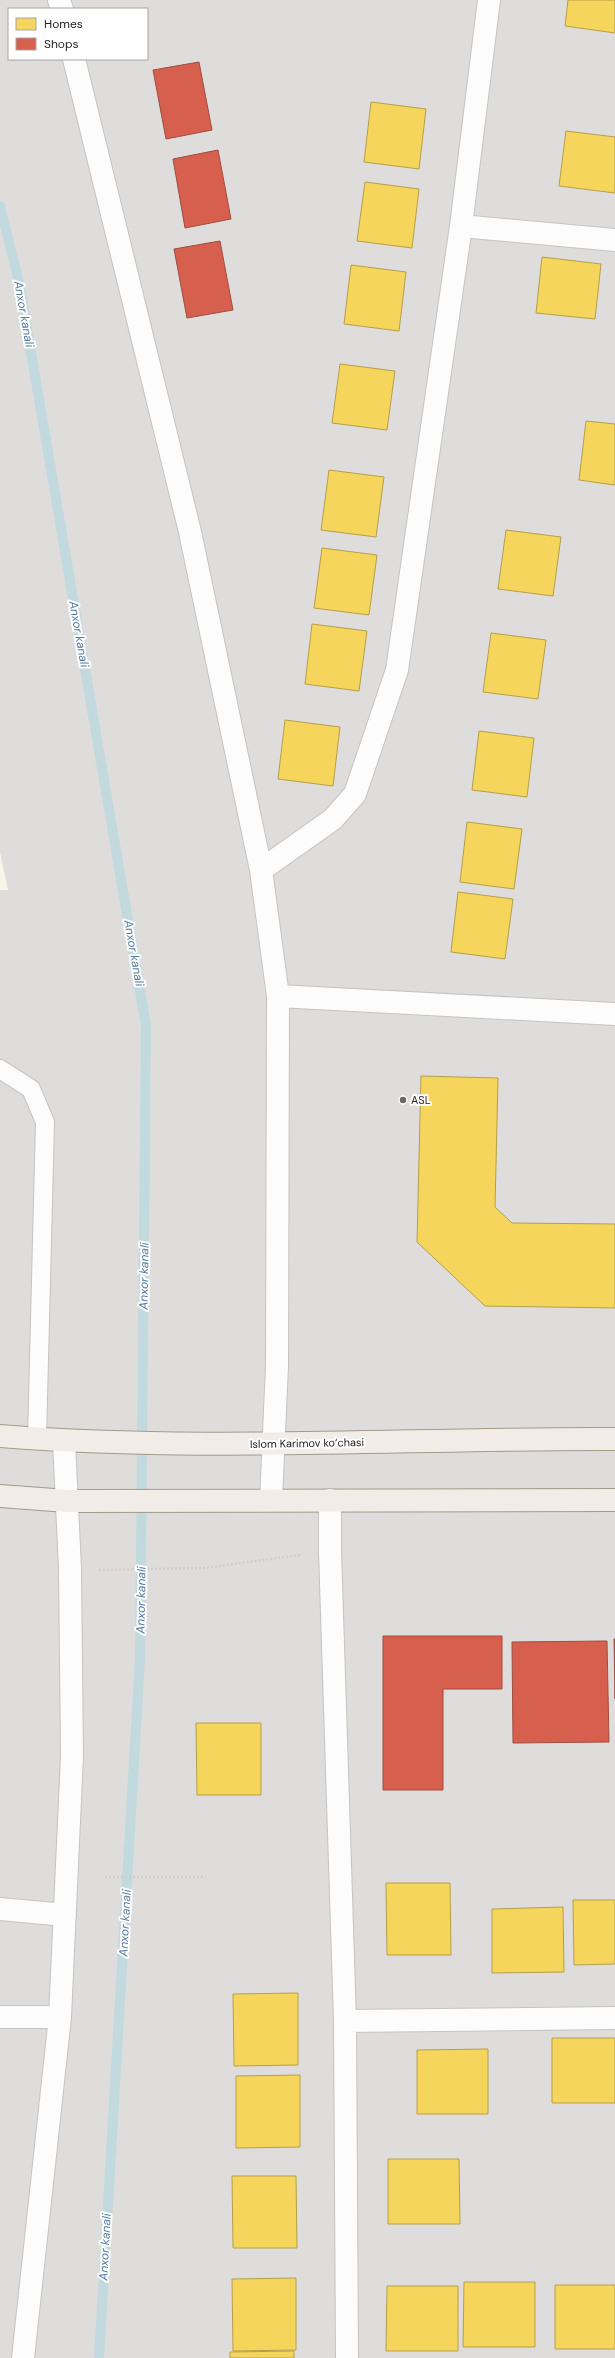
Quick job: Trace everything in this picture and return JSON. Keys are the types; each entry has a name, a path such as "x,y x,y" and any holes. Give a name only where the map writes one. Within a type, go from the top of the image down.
{"main road":[{"name":"Islom Karimov ko‘chasi","path":"0,1436 64,1441 231,1444 615,1439"},
{"path":"0,1496 67,1500 615,1500"}],"street":[{"path":"261,870 333,819 355,794 397,670 461,226 490,0"},
{"path":"74,60 190,532 261,870 278,996 277,1358 271,1500"},
{"path":"461,226 615,240"},
{"path":"278,996 615,1014"},
{"path":"23,2358 60,2017 72,1756 70,1569 64,1441"},
{"path":"330,1500 330,1551 345,2021 347,2358"},
{"path":"0,1909 64,1916"},
{"path":"0,2017 60,2017"},
{"path":"345,2021 615,2018"}],"lane":[{"path":"0,1069 31,1089 44,1122 37,1439"}],"path":[{"path":"92,1570 204,1568 330,1551"},
{"path":"105,1877 206,1877"}],"shaded area":[{"path":"0,0 615,0 615,2358 0,2358"},
{"path":"0,852 8,890 0,890"}],"building: Homes":[{"path":"568,0 615,0 615,33 565,26"},
{"path":"371,102 426,109 419,169 364,162"},
{"path":"566,131 615,137 615,193 559,186"},
{"path":"365,182 419,189 412,248 357,241"},
{"path":"542,257 601,264 595,319 536,313"},
{"path":"351,265 406,272 399,331 344,324"},
{"path":"340,364 395,371 387,430 332,423"},
{"path":"586,421 615,424 615,485 579,480"},
{"path":"329,470 384,477 376,537 321,530"},
{"path":"506,530 561,537 553,596 498,589"},
{"path":"322,548 377,555 369,615 314,608"},
{"path":"312,624 367,631 359,691 305,684"},
{"path":"491,633 546,640 538,699 483,692"},
{"path":"285,720 340,727 333,786 278,779"},
{"path":"479,731 534,738 527,797 472,790"},
{"path":"467,822 522,829 514,889 460,882"},
{"path":"458,892 513,899 505,959 451,952"},
{"path":"421,1076 498,1078 495,1207 512,1223 615,1224 615,1308 485,1306 417,1242"},
{"path":"196,1723 261,1723 261,1795 197,1795"},
{"path":"386,1883 450,1883 451,1955 387,1955"},
{"path":"573,1900 615,1900 615,1964 574,1965"},
{"path":"563,1907 564,1972 492,1973 492,1909"},
{"path":"298,1993 298,2065 234,2066 233,1994"},
{"path":"552,2038 615,2038 615,2103 552,2103"},
{"path":"488,2049 488,2114 417,2114 417,2050"},
{"path":"300,2075 300,2147 236,2148 236,2076"},
{"path":"388,2159 459,2159 460,2224 388,2224"},
{"path":"232,2176 296,2176 297,2248 233,2248"},
{"path":"296,2278 296,2350 233,2351 232,2279"},
{"path":"464,2282 535,2282 535,2347 463,2347"},
{"path":"555,2285 615,2285 615,2349 555,2349"},
{"path":"387,2286 458,2286 458,2351 386,2351"},
{"path":"294,2351 294,2358 230,2358 230,2352"}],"building: Shops":[{"path":"199,62 212,130 166,139 153,70"},
{"path":"218,150 231,219 185,228 173,159"},
{"path":"220,241 233,310 187,318 174,249"},
{"path":"383,1636 502,1636 502,1689 443,1689 443,1790 383,1790"},
{"path":"614,1639 615,1639 615,1699"},
{"path":"607,1641 609,1742 513,1743 512,1642"}],"waterway":[{"name":"Anxor kanali","path":"0,206 19,282 146,1026 140,1659 99,2358"}],"place":[{"name":"ASL","path":"403,1100"}]}
